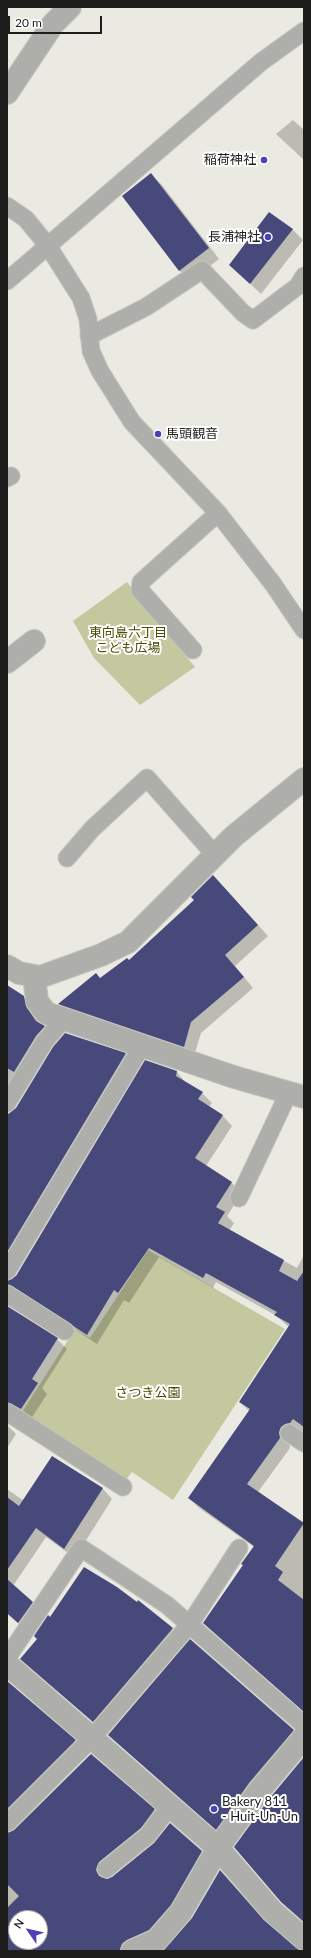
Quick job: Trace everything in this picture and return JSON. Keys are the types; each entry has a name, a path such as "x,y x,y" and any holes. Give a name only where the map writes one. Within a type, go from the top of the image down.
{"street":[{"path":"7,93 53,24 70,7"},
{"path":"7,662 34,641"},
{"path":"7,966 19,973 40,976 101,955 128,942 234,836 304,779"},
{"path":"34,976 37,1001 46,1013 234,1077 297,1094"},
{"path":"7,1664 218,1848 272,1911 304,1939"},
{"path":"132,1951 157,1940 176,1918 218,1848 259,1791 304,1738"}],"lane":[{"path":"7,281 261,62 304,31"},
{"path":"7,206 26,219 48,246 81,298 88,319 91,351 100,371 132,422 218,513 273,584 304,630"},
{"path":"89,336 146,308 202,270 243,313 253,320 298,286 304,276"},
{"path":"193,650 140,590 141,582 218,513"},
{"path":"67,858 92,829 147,778 215,855"},
{"path":"7,1103 46,1041 64,1019"},
{"path":"7,1271 142,1046"},
{"path":"238,1198 297,1094"},
{"path":"7,1294 65,1331"},
{"path":"7,1412 123,1487"},
{"path":"289,1433 304,1444"},
{"path":"7,1658 81,1548 167,1606 190,1624 304,1726"},
{"path":"7,1822 92,1738 190,1624 239,1548"},
{"path":"106,1869 148,1835 170,1806"}],"green space":[{"name":"東向島六丁目 こども広場","path":"127,582 195,667 140,705 94,658 73,621"},
{"name":"さつき公園","path":"148,1250 285,1329 173,1500 132,1472 124,1482 21,1414 75,1329 90,1338"}],"building":[{"path":"151,173 209,248 179,271 122,196"},
{"path":"269,212 293,229 250,284 229,265"},
{"path":"213,875 258,925 225,955 244,977 191,1022 184,1047 58,1004 96,973 100,978 127,958 129,960 194,900 191,897"},
{"path":"7,985 24,996 27,1008 36,1021 45,1026 36,1036 14,1072 7,1068"},
{"path":"65,1033 126,1053 7,1252 7,1115 16,1108 53,1047"},
{"path":"145,1060 177,1071 176,1076 203,1092 198,1099 223,1115 195,1158 232,1182 216,1207 225,1212 218,1223 284,1260 279,1271 297,1281 304,1271 304,1427 293,1419 290,1423 281,1427 279,1432 280,1438 247,1484 304,1523 275,1566 283,1572 278,1580 304,1600 304,1712 203,1623 243,1565 241,1564 254,1546 188,1498 250,1409 239,1402 290,1324 274,1315 277,1312 206,1273 203,1278 149,1248 118,1293 114,1290 87,1335 7,1284 7,1281 16,1276"},
{"path":"7,1306 58,1338 32,1379 38,1383 21,1409 7,1402"},
{"path":"52,1456 103,1488 64,1549 36,1528 7,1570 7,1497 19,1506"},
{"path":"84,1567 117,1587 137,1602 138,1600 173,1628 93,1722 20,1659 37,1639 34,1636 48,1615 50,1617"},
{"path":"7,1579 33,1602 18,1623 7,1613"},
{"path":"190,1639 294,1730 249,1783 216,1830 108,1735"},
{"path":"7,1681 76,1740 7,1809"},
{"path":"91,1754 155,1809 141,1828 99,1862 96,1870 99,1876 107,1879 112,1877 154,1843 170,1823 202,1851 171,1905 149,1930 127,1940 122,1944 120,1951 7,1951 7,1908 19,1896 7,1884 7,1833 14,1830"},
{"path":"304,1757 304,1922 281,1902 234,1847 269,1799"},
{"path":"220,1870 264,1920 301,1951 163,1951 192,1918"}],"place":[{"name":"稲荷神社","path":"264,160"},
{"name":"長浦神社","path":"268,237"},
{"name":"馬頭観音","path":"158,434"},
{"name":"Bakery 811 - Huit-Un-Un","path":"214,1809"}]}
